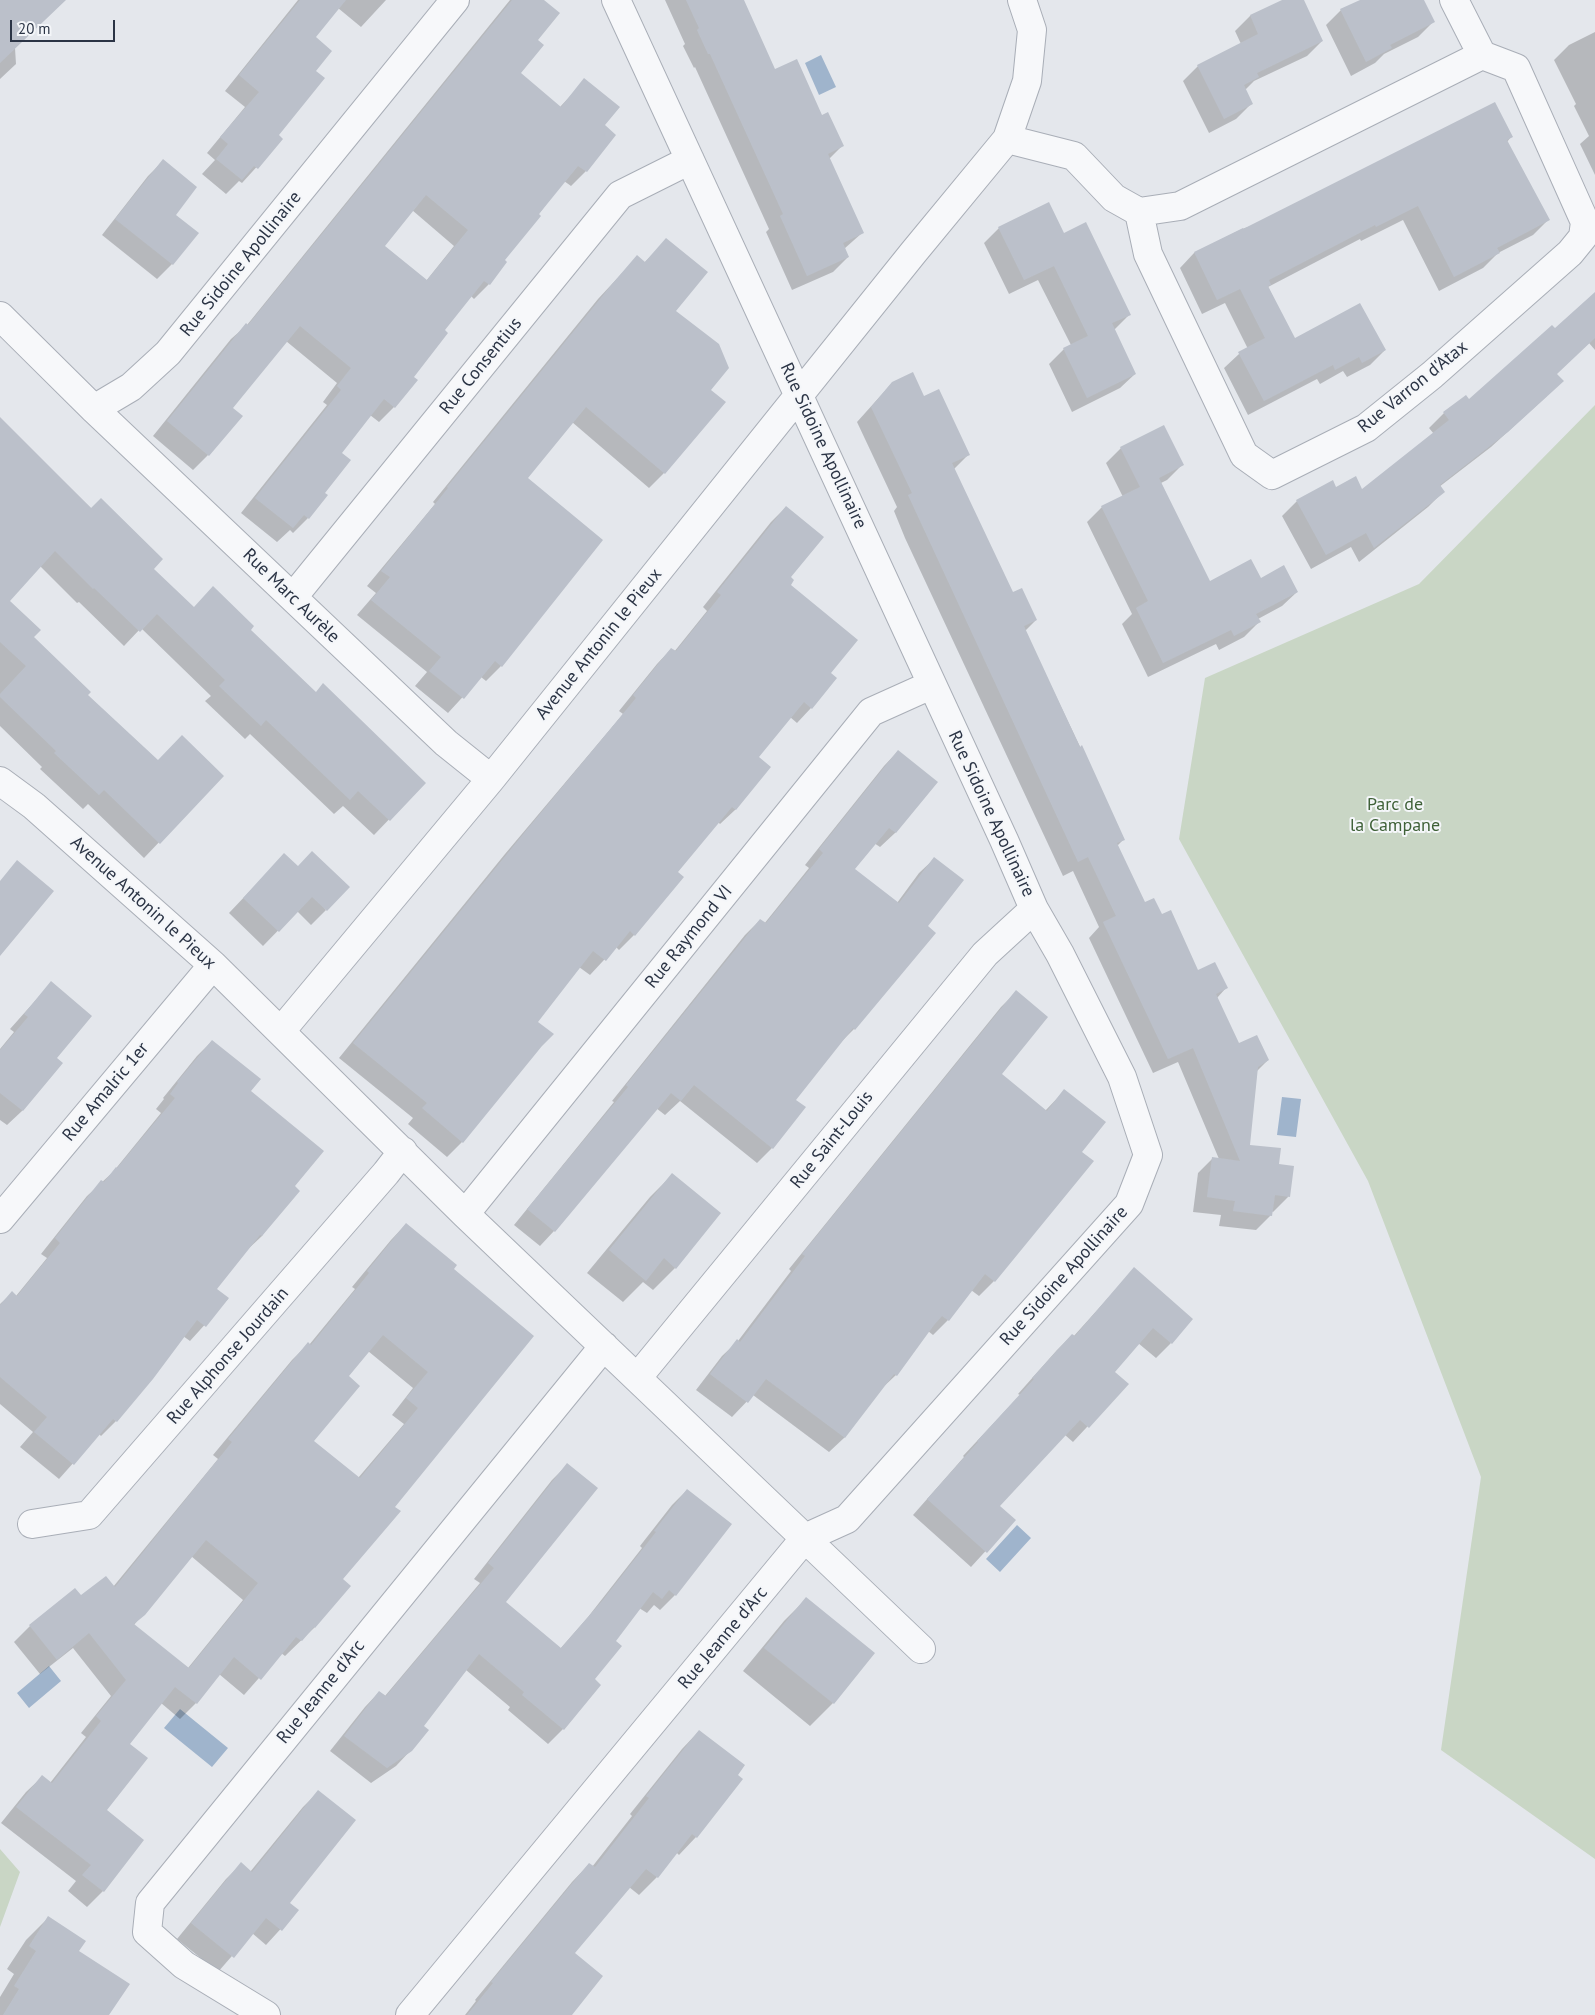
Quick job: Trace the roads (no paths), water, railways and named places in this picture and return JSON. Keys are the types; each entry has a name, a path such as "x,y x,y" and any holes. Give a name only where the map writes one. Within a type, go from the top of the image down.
{"street":[{"name":"Rue Sidoine Apollinaire","path":"94,409 131,387 168,353 456,0"},
{"name":"Rue Sidoine Apollinaire","path":"616,0 1004,840 1034,909 1060,954 1122,1077 1148,1155 1129,1204 847,1518 805,1538"},
{"path":"1022,0 1032,30 1027,82 1007,139 1074,156 1114,198 1139,212 1180,206 1482,55 1454,0"},
{"name":"Rue Varron d'Atax","path":"1139,212 1148,254 1244,455 1272,475 1366,428 1432,375 1589,235 1585,222 1516,68 1482,55"},
{"name":"Avenue Antonin le Pieux","path":"281,1032 491,779 913,253 1007,139"},
{"name":"Rue Consentius","path":"293,597 620,195 690,160"},
{"path":"0,316 94,409"},
{"name":"Rue Marc Aurèle","path":"94,409 446,743 491,779"},
{"name":"Rue Raymond VI","path":"465,1214 871,712 932,685"},
{"name":"Avenue Antonin le Pieux","path":"3,788 34,806 214,965 465,1214 921,1649"},
{"name":"Rue Saint-Louis","path":"637,1378 985,954 1034,909"},
{"name":"Rue Amalric 1er","path":"0,1219 214,965"},
{"name":"Rue Alphonse Jourdain","path":"32,1524 89,1515 403,1151"},
{"name":"Rue Jeanne d'Arc","path":"266,2015 184,1965 147,1932 150,1903 604,1346"},
{"name":"Rue Jeanne d'Arc","path":"410,2015 805,1538"}],"water":[{"path":"821,55 836,87 819,95 805,63"},
{"path":"1282,1097 1301,1099 1296,1137 1277,1135"},
{"path":"1017,1525 1031,1538 1000,1572 986,1559"},
{"path":"49,1666 61,1681 29,1708 17,1693"},
{"path":"180,1709 228,1748 212,1767 164,1728"}],"park label":[{"name":"Parc de la Campane","path":"1395,815"}]}
